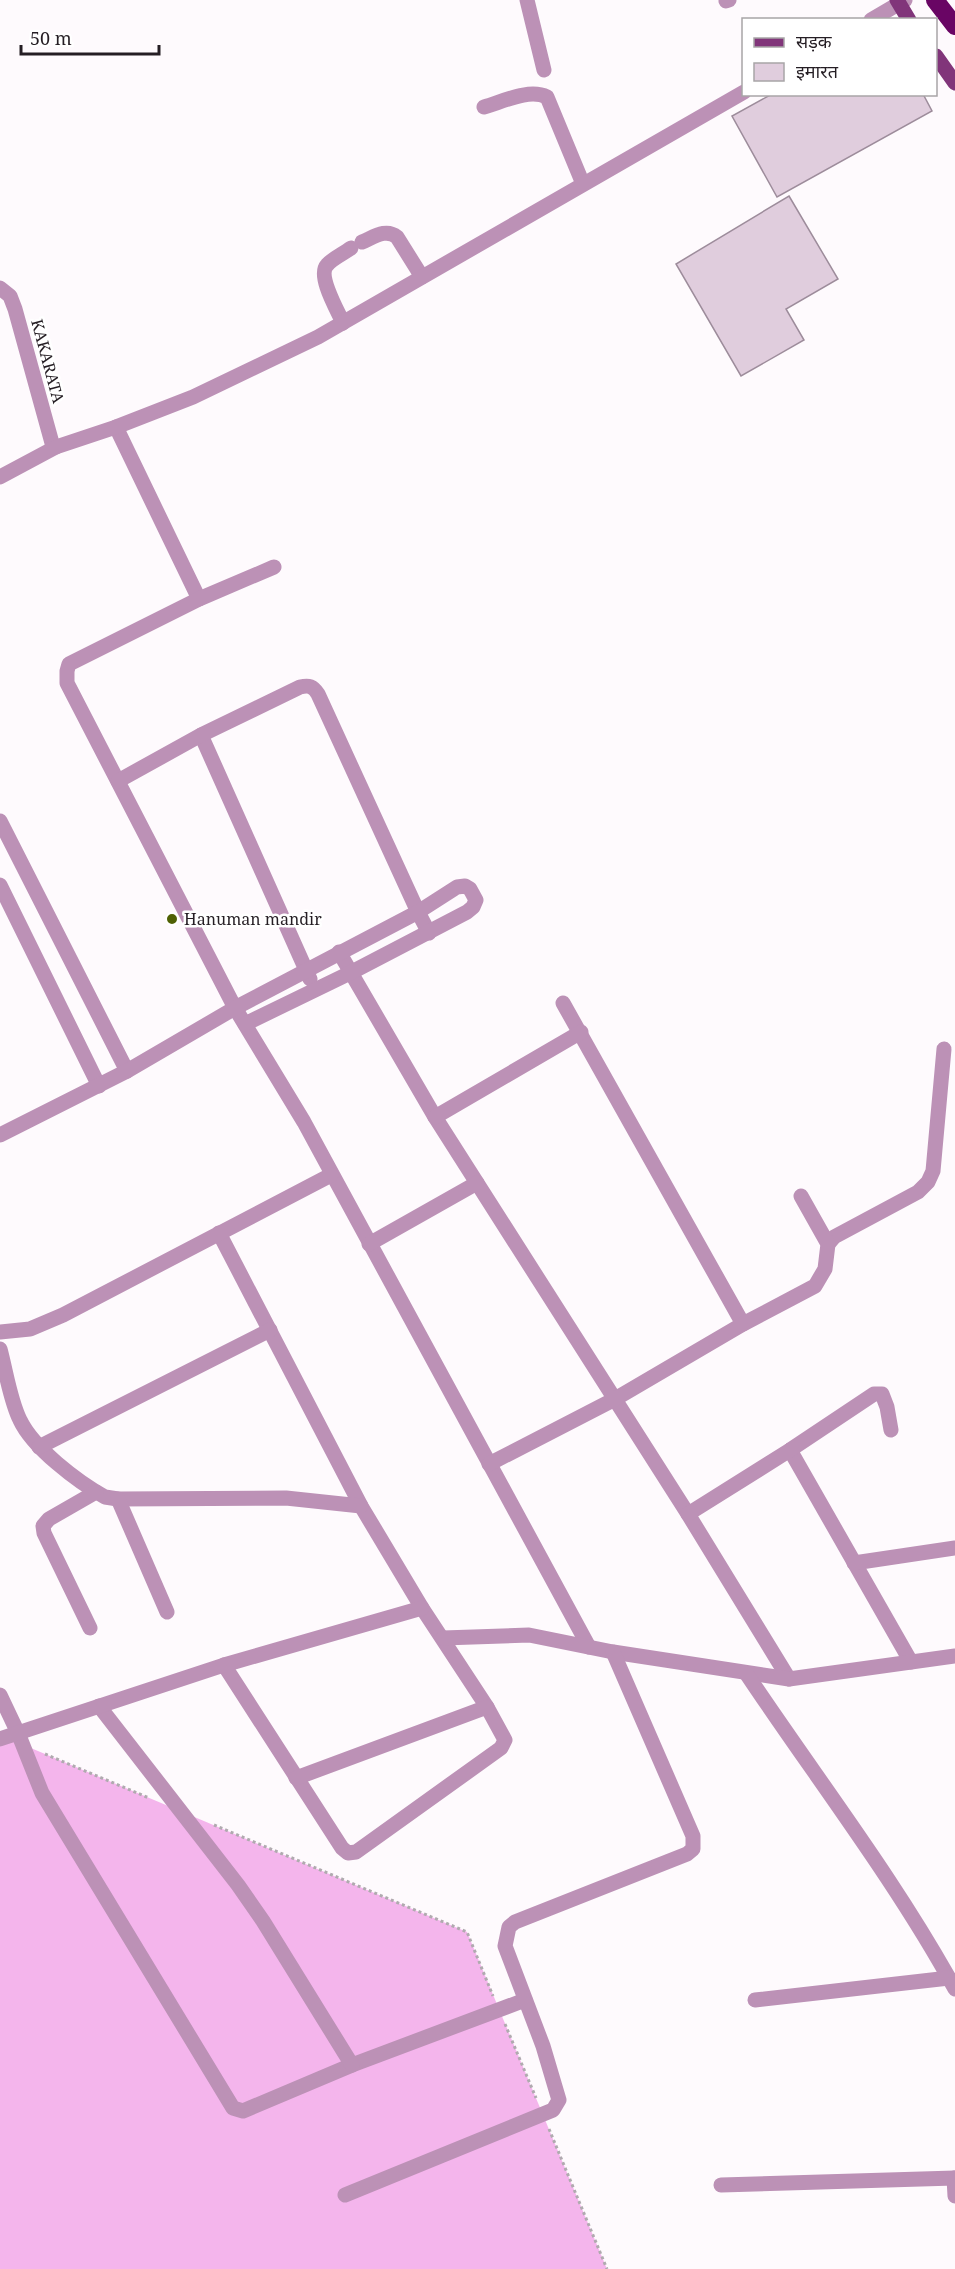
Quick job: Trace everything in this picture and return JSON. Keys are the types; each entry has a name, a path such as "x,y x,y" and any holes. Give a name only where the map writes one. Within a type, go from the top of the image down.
{"highway":[{"path":"935,0 955,26"}],"main road":[{"path":"900,1 908,18"},
{"path":"937,57 955,82"}],"street":[{"path":"526,0 544,70"},
{"path":"874,18 900,1"},
{"path":"0,477 56,447 193,397 318,337 742,93"},
{"path":"484,107 527,95 541,94 547,97 583,184"},
{"path":"343,323 324,280 323,271 327,264 356,245 386,232 392,233 397,237 422,277"},
{"name":"KAKARATA","path":"0,288 10,296 15,309 52,443 56,447"},
{"path":"116,427 199,598"},
{"path":"273,567 199,598 69,664 68,683 235,1008 304,1122 589,1647"},
{"path":"118,781 201,735 300,687 309,685 314,688 429,933"},
{"path":"201,735 316,990"},
{"path":"0,821 127,1071"},
{"path":"0,885 99,1086"},
{"path":"0,1135 127,1071 235,1008 418,912 457,887 465,886 470,889 476,900 473,907 429,933 245,1024"},
{"path":"339,952 435,1117 688,1514 789,1679"},
{"path":"563,1004 743,1324"},
{"path":"435,1117 580,1032"},
{"path":"489,1464 615,1399 743,1324 815,1286 825,1269 828,1244 834,1237 918,1192 928,1182 933,1171 944,1049"},
{"path":"0,1332 30,1329 63,1315 331,1175"},
{"path":"369,1244 477,1183"},
{"path":"801,1196 828,1244"},
{"path":"219,1233 361,1506 505,1740 501,1748 356,1852 348,1853 342,1848 224,1665"},
{"path":"39,1447 270,1330"},
{"path":"0,1349 19,1419 28,1434 39,1447 105,1497 118,1499 286,1498 361,1506"},
{"path":"688,1514 879,1392 885,1400 891,1430"},
{"path":"790,1450 911,1662"},
{"path":"90,1628 44,1533 43,1526 50,1519 96,1492"},
{"path":"118,1499 167,1612"},
{"path":"854,1563 955,1548"},
{"path":"0,1739 224,1665 422,1608"},
{"path":"443,1638 530,1635 613,1652 789,1679 955,1656"},
{"path":"345,2195 553,2110 559,2100 543,2046 505,1946 508,1927 515,1922 687,1854 693,1849 693,1836 613,1652"},
{"path":"746,1673 840,1807 952,1983 755,2000"},
{"path":"0,1695 42,1792 233,2108 243,2111 352,2065 525,2000"},
{"path":"99,1706 238,1885 263,1921 352,2065"},
{"path":"296,1778 486,1707"},
{"path":"721,2186 954,2178 955,2196"}],"path":[{"path":"43,1753 152,1799"},
{"path":"206,1822 467,1932 494,1997"},
{"path":"503,2019 539,2106"},
{"path":"548,2127 607,2269"}],"shaded area":[{"path":"0,1735 467,1932 607,2269 0,2269"}],"building":[{"path":"768,96 924,96 932,111 777,197 732,116"},
{"path":"789,196 838,279 786,309 804,340 741,376 676,264"}],"place":[{"name":"Hanuman mandir","path":"172,919"}]}
